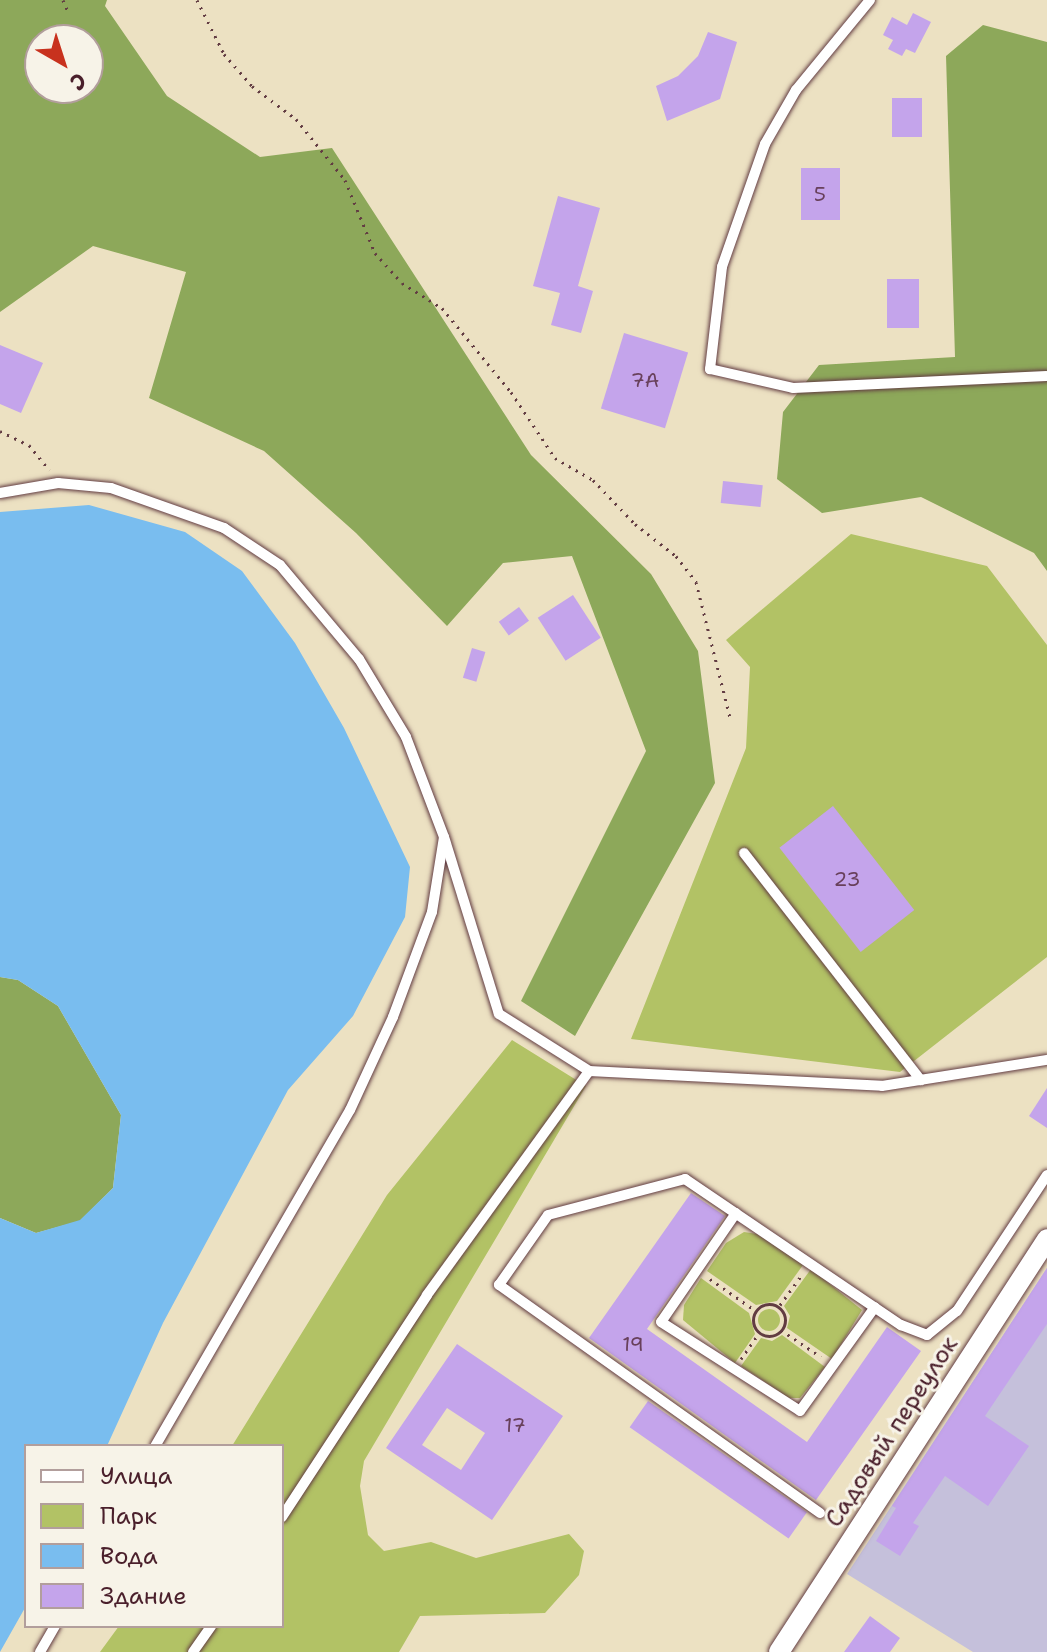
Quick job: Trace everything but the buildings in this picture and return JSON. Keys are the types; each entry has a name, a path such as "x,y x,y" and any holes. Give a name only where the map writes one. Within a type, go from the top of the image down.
{"street":[{"name":"Садовый переулок","path":"779,1652 1047,1239"}],"lane":[{"path":"870,0 796,90 765,144 722,267 710,369 793,388 1047,376"},
{"path":"0,493 58,483 111,488 173,507 224,528 280,565 359,659 406,737 444,837 499,1014 589,1071 882,1086 1047,1060"},
{"path":"156,1444 350,1110 393,1017 432,912 444,837"},
{"path":"744,853 921,1080"},
{"path":"284,1514 427,1295 589,1071"},
{"path":"820,1513 499,1285 548,1215 685,1179 875,1307 916,1333 927,1335 947,1324 1047,1175"},
{"path":"736,1213 661,1322 800,1411 875,1307"},
{"path":"40,1652 54,1628"},
{"path":"193,1652 210,1628"}],"path":[{"path":"63,0 69,14"},
{"path":"197,0 224,54 252,86 296,119 345,180 375,253 402,283 442,308 511,392 555,458 593,480 635,524 676,556 696,582 731,721"},
{"path":"0,431 29,445 58,483"},
{"path":"779,1307 810,1263"},
{"path":"697,1270 756,1311"},
{"path":"765,1304 779,1307 785,1318 781,1330 773,1335 760,1332 753,1321 756,1311 765,1304"},
{"path":"781,1330 833,1365"},
{"path":"734,1369 760,1332"}],"shaded area":[{"path":"1047,1268 1047,1652 973,1652 847,1574"}],"green space":[{"path":"0,0 107,0 105,6 167,96 260,157 332,148 531,455 651,574 698,651 715,783 575,1036 521,1001 646,751 572,556 503,563 447,626 356,533 264,451 149,398 186,272 93,246 0,312"},
{"path":"983,25 1047,42 1047,571 1034,553 921,497 822,513 777,479 783,412 819,365 955,357 946,56"},
{"path":"851,534 987,566 1047,645 1047,957 900,1072 631,1039 746,748 750,667 726,640"},
{"path":"0,977 18,980 58,1006 121,1115 113,1188 80,1221 36,1233 0,1218"},
{"path":"512,1040 586,1086 364,1461 360,1486 368,1535 384,1551 431,1542 476,1558 569,1534 584,1551 579,1575 545,1613 420,1616 399,1652 100,1652 118,1628 284,1628 284,1444 233,1444 387,1195"},
{"path":"744,1232 757,1234 803,1265 777,1301 756,1305 707,1271 726,1243"},
{"path":"811,1269 862,1310 832,1359 787,1328 790,1316 784,1306"},
{"path":"701,1278 749,1313 755,1334 735,1363 683,1320 684,1305"},
{"path":"769,1309 777,1312 780,1320 777,1328 769,1331 761,1328 758,1320 761,1312"},
{"path":"782,1335 825,1367 800,1398 789,1398 741,1366 761,1338 772,1341"}],"water":[{"path":"89,505 185,532 242,571 295,643 344,728 410,867 405,917 353,1016 288,1090 163,1323 108,1444 24,1444 24,1610 0,1652 0,1218 36,1233 80,1220 113,1188 121,1115 58,1006 18,980 0,977 0,512"}]}
